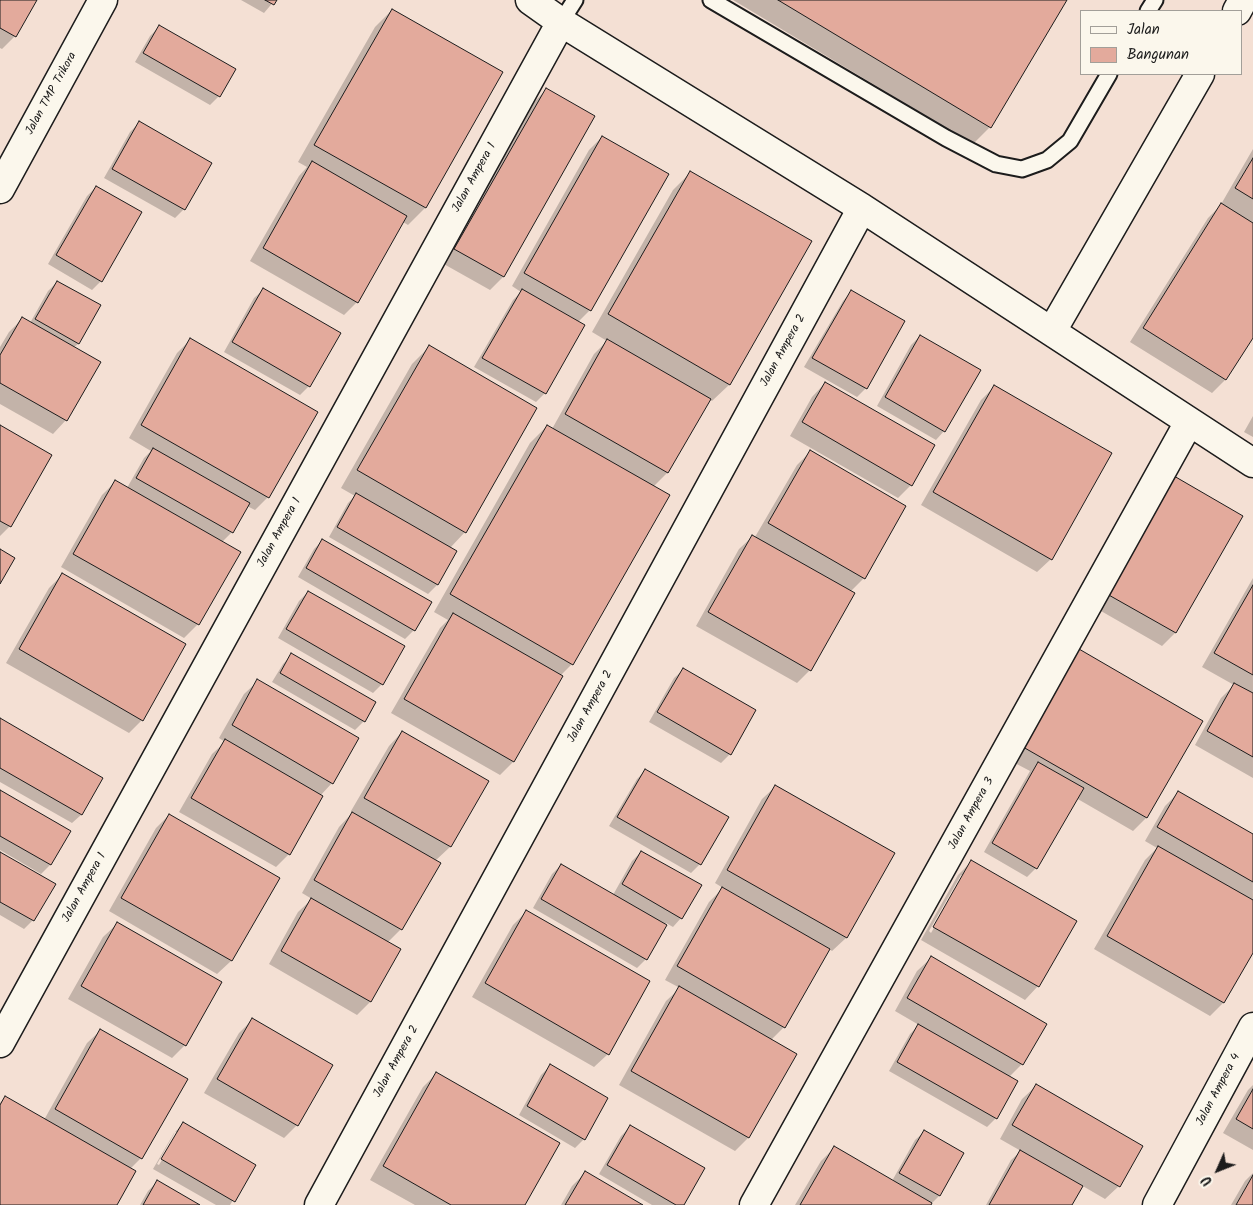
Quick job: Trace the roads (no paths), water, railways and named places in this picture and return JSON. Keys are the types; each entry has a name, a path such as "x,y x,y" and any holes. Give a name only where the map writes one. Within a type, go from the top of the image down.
{"main road":[{"name":"Jalan TMP Trikora","path":"0,188 103,0"},
{"path":"530,0 568,11 862,208 1253,463"},
{"name":"Jalan Ampera 1","path":"0,1043 568,11"},
{"path":"1052,331 1199,75"},
{"name":"Jalan Ampera 2","path":"319,1205 862,208"},
{"name":"Jalan Ampera 3","path":"754,1205 1189,422"},
{"name":"Jalan Ampera 4","path":"1157,1205 1253,1027"}],"lane":[{"path":"711,0 946,138 996,164 1005,166 1022,169 1047,160 1070,141 1108,75"}]}
